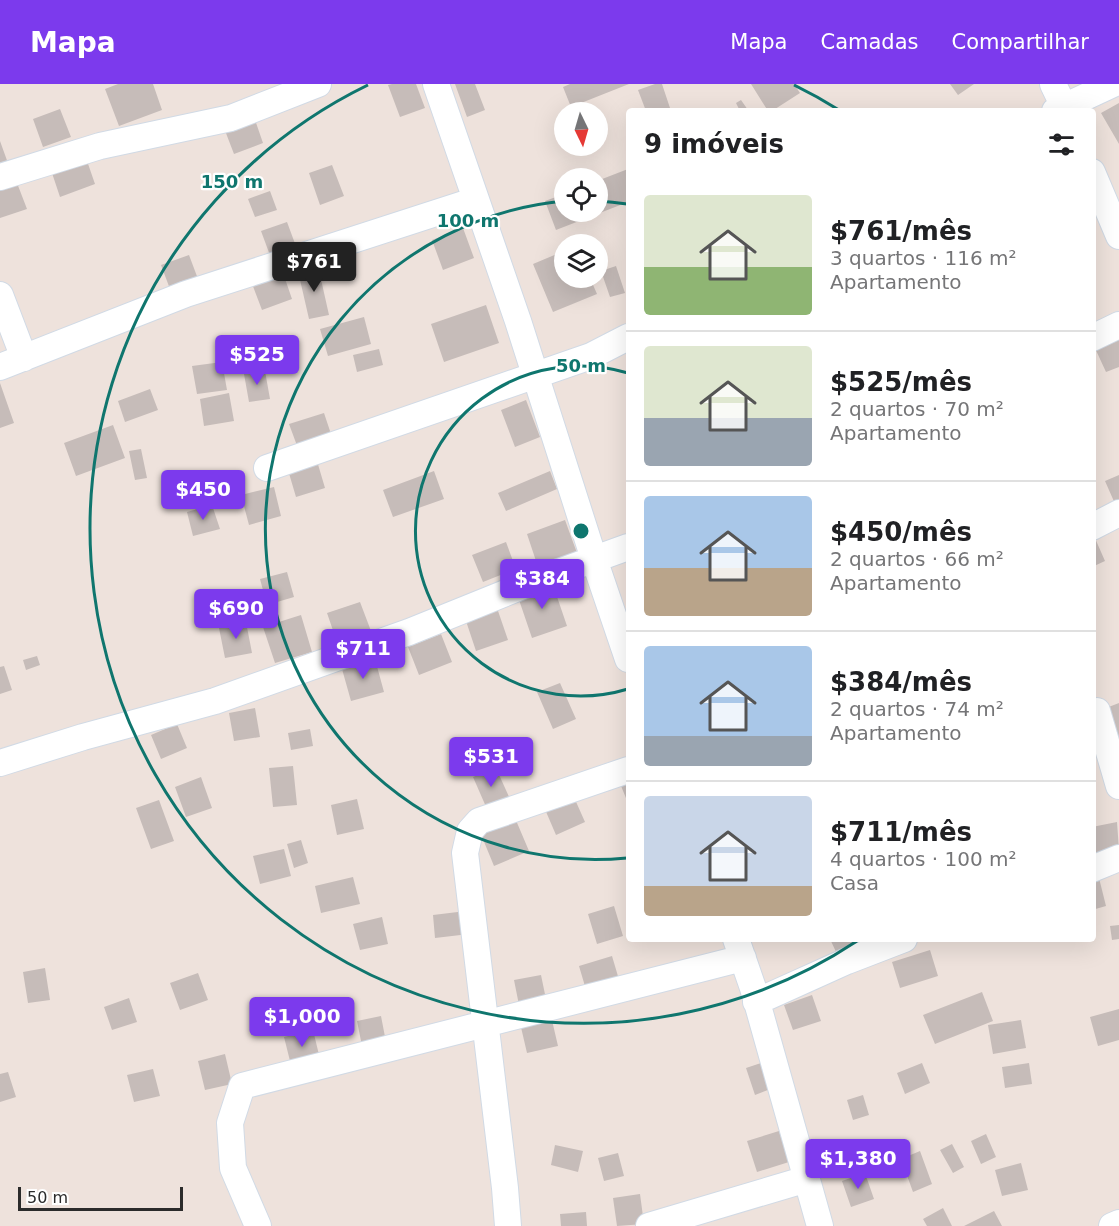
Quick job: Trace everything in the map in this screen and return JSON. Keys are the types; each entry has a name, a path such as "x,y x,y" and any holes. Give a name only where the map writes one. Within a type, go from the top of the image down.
{"street":[{"path":"0,177 100,146 231,118 318,84"},
{"path":"436,84 626,653"},
{"path":"1059,103 1113,84"},
{"path":"1096,181 1119,236"},
{"path":"0,367 186,294 476,200"},
{"path":"0,295 24,358"},
{"path":"1096,336 1119,325"},
{"path":"267,468 591,356 626,338"},
{"path":"1096,525 1119,513"},
{"path":"0,763 83,737 215,702 409,633 545,577 626,547"},
{"path":"1097,711 1119,786"},
{"path":"508,1226 506,1188 465,854 470,831 479,821 626,771"},
{"path":"1096,867 1119,858"},
{"path":"756,1002 847,961 896,942"},
{"path":"258,1226 233,1168 230,1123 242,1086 486,1024 739,949 820,1226"},
{"path":"649,1226 807,1179"},
{"path":"1112,1226 1119,1223"}],"building":[{"path":"118,84 153,84 162,110 119,126 105,89"},
{"path":"416,84 425,108 400,117 388,85"},
{"path":"455,84 475,84 485,110 467,117"},
{"path":"570,84 629,84 584,102 569,102 563,87"},
{"path":"662,84 670,108 645,108 638,90"},
{"path":"751,84 794,84 800,93 777,108 766,108"},
{"path":"950,84 974,84 958,95"},
{"path":"741,100 747,108 738,108 736,103"},
{"path":"1119,103 1119,144 1101,113"},
{"path":"60,109 71,137 43,147 33,119"},
{"path":"254,117 263,143 234,154 224,128"},
{"path":"0,141 9,166 0,169"},
{"path":"86,158 95,184 60,197 51,170"},
{"path":"332,165 344,196 320,205 309,173"},
{"path":"626,170 626,203 608,210 608,177"},
{"path":"17,183 27,209 0,218 0,189"},
{"path":"270,191 277,210 255,217 248,199"},
{"path":"554,198 554,222 577,222 556,230 545,201"},
{"path":"287,222 297,249 271,258 261,231"},
{"path":"463,228 474,258 443,270 432,240"},
{"path":"189,255 198,279 170,289 161,265"},
{"path":"554,255 554,288 594,288 597,294 553,312 533,264"},
{"path":"318,266 329,315 309,319 298,271"},
{"path":"616,266 625,293 610,297 607,288 608,269"},
{"path":"282,270 292,299 262,310 251,281"},
{"path":"486,305 499,343 444,362 431,324"},
{"path":"364,317 371,344 328,356 320,329"},
{"path":"1119,336 1119,367 1106,372 1096,345"},
{"path":"379,349 383,365 357,372 353,355"},
{"path":"222,362 227,390 197,394 192,366"},
{"path":"265,371 270,399 249,402 244,374"},
{"path":"0,383 14,423 0,428"},
{"path":"150,389 158,410 125,422 118,401"},
{"path":"229,393 234,421 204,426 200,399"},
{"path":"526,400 540,437 515,447 501,410"},
{"path":"324,413 333,440 299,451 289,424"},
{"path":"113,425 125,458 76,476 64,443"},
{"path":"141,449 147,478 135,480 129,451"},
{"path":"317,461 325,488 296,497 288,470"},
{"path":"434,471 444,499 393,517 383,490"},
{"path":"550,471 557,489 506,511 498,493"},
{"path":"1119,475 1119,505 1116,506 1105,481"},
{"path":"274,487 281,516 249,525 241,495"},
{"path":"212,505 220,529 193,536 187,512"},
{"path":"565,520 577,553 538,567 527,534"},
{"path":"1096,541 1105,561 1096,565"},
{"path":"506,542 516,569 483,582 472,555"},
{"path":"287,572 294,597 267,605 260,579"},
{"path":"552,582 567,626 532,638 517,594"},
{"path":"360,602 371,631 337,642 327,613"},
{"path":"497,608 508,640 476,651 465,618"},
{"path":"301,615 312,652 275,663 263,627"},
{"path":"246,622 252,653 225,658 219,628"},
{"path":"441,634 452,662 419,675 408,647"},
{"path":"37,656 40,665 26,670 23,660"},
{"path":"375,659 384,692 351,701 342,669"},
{"path":"4,666 12,690 0,694 0,667"},
{"path":"560,683 576,719 553,729 537,692"},
{"path":"1119,703 1119,740 1106,708"},
{"path":"255,708 260,737 234,741 229,713"},
{"path":"177,724 187,748 161,759 151,735"},
{"path":"310,729 313,746 291,750 288,733"},
{"path":"293,766 297,805 273,807 269,768"},
{"path":"496,768 510,799 487,809 473,777"},
{"path":"201,777 212,808 186,817 175,787"},
{"path":"626,778 626,798 619,781"},
{"path":"573,795 585,822 556,835 544,807"},
{"path":"357,799 364,829 337,835 331,805"},
{"path":"159,800 174,841 151,849 136,808"},
{"path":"515,818 529,851 494,866 480,832"},
{"path":"1117,822 1119,850 1096,854 1096,826"},
{"path":"301,840 308,863 294,868 287,844"},
{"path":"284,849 291,876 260,884 253,856"},
{"path":"353,877 360,904 321,913 315,886"},
{"path":"1099,878 1106,906 1096,909 1096,879"},
{"path":"614,906 623,936 597,944 588,914"},
{"path":"466,911 469,934 435,938 433,915"},
{"path":"382,917 388,944 360,950 353,924"},
{"path":"1119,925 1119,939 1112,940 1110,926"},
{"path":"831,942 866,942 837,954"},
{"path":"930,950 938,976 900,988 892,962"},
{"path":"612,956 620,983 587,993 579,966"},
{"path":"45,968 50,1000 28,1003 23,972"},
{"path":"198,973 208,1000 180,1010 170,983"},
{"path":"541,975 547,1004 520,1010 514,980"},
{"path":"982,992 993,1021 935,1044 923,1015"},
{"path":"812,995 821,1021 793,1030 784,1005"},
{"path":"129,998 137,1022 112,1030 104,1007"},
{"path":"1119,1009 1119,1040 1098,1046 1090,1017"},
{"path":"381,1016 386,1042 362,1046 357,1021"},
{"path":"551,1016 558,1046 527,1053 520,1023"},
{"path":"1021,1020 1026,1048 993,1054 988,1025"},
{"path":"313,1030 320,1059 291,1065 284,1037"},
{"path":"225,1054 232,1084 205,1090 198,1061"},
{"path":"764,1062 773,1088 755,1095 746,1068"},
{"path":"922,1063 930,1083 905,1094 897,1073"},
{"path":"1029,1063 1032,1084 1005,1088 1002,1067"},
{"path":"153,1069 160,1096 134,1102 127,1075"},
{"path":"8,1072 16,1097 0,1102 0,1074"},
{"path":"863,1095 869,1115 853,1120 847,1100"},
{"path":"779,1131 789,1162 757,1172 747,1141"},
{"path":"986,1134 996,1157 981,1164 971,1141"},
{"path":"952,1144 964,1167 953,1173 940,1150"},
{"path":"555,1145 583,1151 578,1172 551,1165"},
{"path":"920,1151 932,1184 913,1192 901,1159"},
{"path":"618,1153 624,1176 604,1181 598,1158"},
{"path":"1021,1163 1028,1190 1002,1196 995,1170"},
{"path":"865,1173 874,1199 851,1207 842,1181"},
{"path":"640,1194 644,1224 617,1226 613,1198"},
{"path":"943,1208 952,1226 927,1226 923,1219"},
{"path":"994,1211 1002,1226 964,1226"},
{"path":"586,1212 587,1226 561,1226 560,1214"}]}
